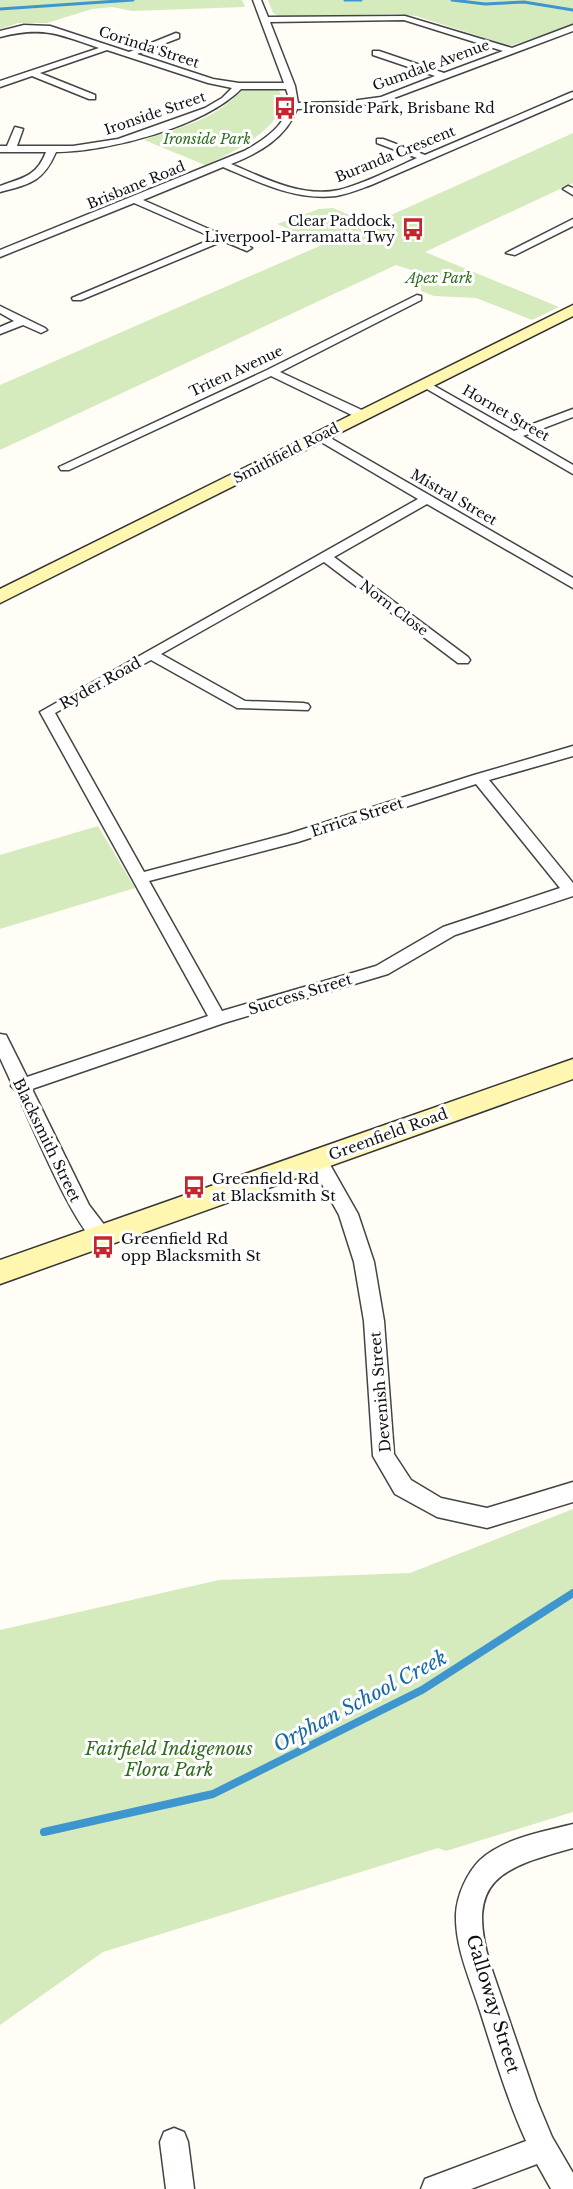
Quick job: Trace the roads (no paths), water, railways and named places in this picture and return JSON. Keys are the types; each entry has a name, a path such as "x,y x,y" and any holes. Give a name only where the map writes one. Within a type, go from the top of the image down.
{"main road":[{"name":"Smithfield Road","path":"0,597 573,310"},
{"name":"Greenfield Road","path":"0,1272 573,1069"}],"street":[{"path":"257,0 291,86 294,106"},
{"path":"265,20 405,18 429,23 509,50"},
{"name":"Corinda Street","path":"0,33 24,28 42,28 200,78 239,86 291,86"},
{"name":"Gumdale Avenue","path":"294,106 344,105 383,99 573,28"},
{"path":"560,32 573,36"},
{"path":"128,55 176,36"},
{"path":"0,84 106,48"},
{"path":"376,53 443,76"},
{"path":"32,73 92,97"},
{"name":"Ironside Street","path":"0,149 93,148 130,139 208,110 225,100 239,86"},
{"name":"Buranda Crescent","path":"224,164 289,190 320,195 339,193 573,95"},
{"name":"Brisbane Road","path":"0,254 250,152 272,137 286,122 294,106"},
{"path":"11,149 18,129"},
{"path":"380,141 425,158"},
{"path":"0,189 32,178 44,169 52,150"},
{"path":"135,200 246,248"},
{"path":"511,252 573,222"},
{"path":"77,298 222,238"},
{"name":"Triten Avenue","path":"65,467 271,372 417,298"},
{"path":"0,309 41,330"},
{"path":"0,331 23,321"},
{"path":"271,372 362,415"},
{"name":"Hornet Street","path":"424,383 573,470"},
{"path":"514,435 573,413"},
{"name":"Mistral Street","path":"320,436 573,584"},
{"name":"Ryder Road","path":"218,1019 47,712 428,499"},
{"name":"Norn Close","path":"325,556 463,660"},
{"path":"151,654 242,705 303,707"},
{"name":"Errica Street","path":"140,878 292,838 480,778 573,752"},
{"path":"480,778 572,890"},
{"name":"Success Street","path":"20,1086 218,1019 382,970 449,931 572,890"},
{"name":"Blacksmith Street","path":"0,1040 20,1086 82,1210 102,1236"},
{"name":"Devenish Street","path":"317,1159 348,1214 364,1262 374,1321 384,1456 403,1487 437,1507 487,1518 573,1492"},
{"name":"Galloway Street","path":"567,2189 542,2148 528,2116 477,1961 469,1918 471,1899 480,1880 491,1865 507,1856 573,1836"},
{"path":"174,2142 180,2189"},
{"path":"435,2189 542,2148"}],"waterway":[{"path":"0,9 133,0"},
{"path":"345,0 361,0"},
{"path":"452,0 485,4 524,2 573,10"},
{"name":"Orphan School Creek","path":"44,1832 213,1794 422,1690 573,1593"}],"place":[{"name":"Ironside Park, Brisbane Rd","path":"285,108"},
{"name":"Clear Paddock, Liverpool-Parramatta Twy","path":"413,229"},
{"name":"Greenfield Rd at Blacksmith St","path":"194,1187"},
{"name":"Greenfield Rd opp Blacksmith St","path":"103,1247"}],"park label":[{"name":"Ironside Park","path":"207,139"},
{"name":"Apex Park","path":"439,278"},
{"name":"Fairfield Indigenous Flora Park","path":"169,1759"}]}
